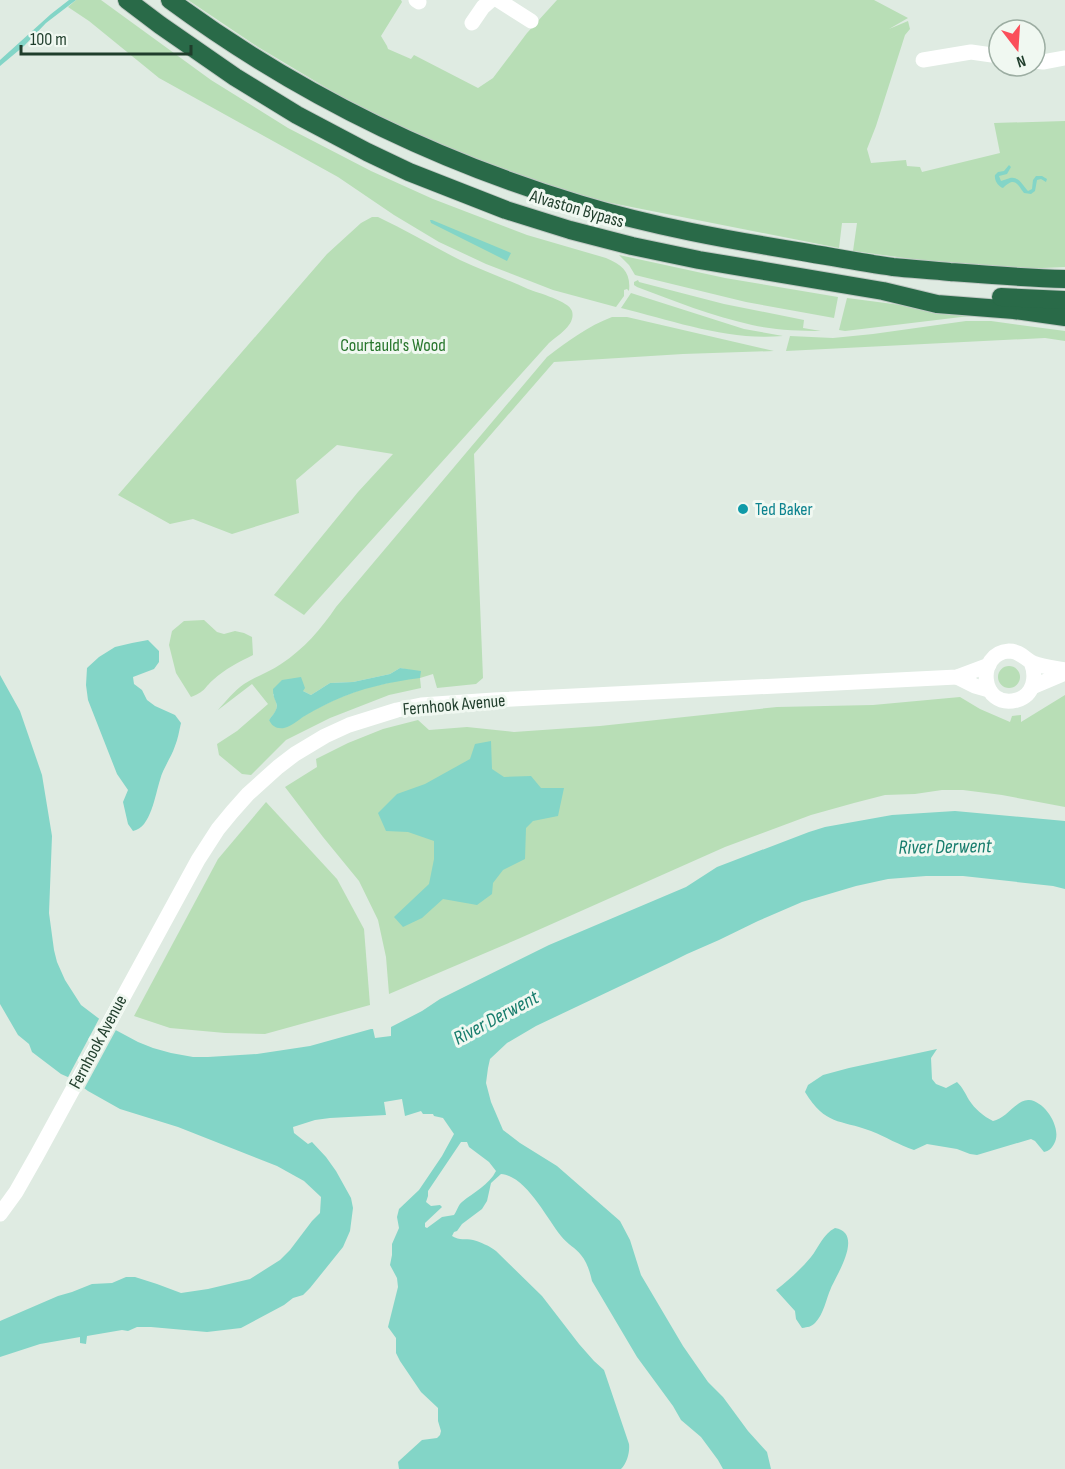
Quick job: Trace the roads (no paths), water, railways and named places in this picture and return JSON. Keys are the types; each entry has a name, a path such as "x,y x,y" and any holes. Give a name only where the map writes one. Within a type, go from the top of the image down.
{"highway":[{"name":"Alvaston Bypass","path":"127,0 235,77 297,115 367,152 506,210 570,230 699,260 883,291 937,304 1014,310 1065,317"},
{"name":"Alvaston Bypass","path":"170,0 252,56 305,88 387,132 446,158 517,185 581,205 641,221 771,247 894,267 1020,278 1065,279"},
{"path":"883,291 1065,300"}],"street":[{"path":"498,0 531,21"},
{"path":"472,23 487,3"},
{"path":"923,60 946,50 987,54"},
{"path":"1047,61 1065,58"},
{"name":"Fernhook Avenue","path":"0,1214 16,1192 198,860 218,829 248,794 278,767 325,736 397,710 432,704 957,677 989,665 997,655 1009,651 1020,654 1031,662 1065,672"},
{"path":"1031,662 1035,677 1032,687"},
{"path":"989,665 986,671 986,681 989,690"},
{"name":"Fernhook Avenue","path":"957,677 989,690 995,697 1008,701 1022,698 1032,687 1065,672"}],"water":[{"path":"69,0 76,0 46,23 0,66 0,60"},
{"path":"1009,165 1011,167 1007,174 999,176 1001,181 1016,178 1028,191 1032,189 1036,176 1047,179 1046,182 1041,179 1037,180 1035,191 1031,194 1024,193 1013,182 1003,188 998,185 995,175 1004,171"},
{"path":"430,220 511,253 507,261 431,223"},
{"path":"148,640 159,651 159,662 154,669 133,677 134,684 142,690 147,700 175,715 181,723 176,743 161,776 148,818 139,829 133,831 128,824 123,802 128,790 117,774 88,700 87,668 115,647"},
{"path":"400,668 421,671 420,678 354,692 320,707 284,728 275,727 269,720 277,707 273,689 282,680 301,677 305,688 303,691 311,695 330,683 353,682 390,674"},
{"name":"River Derwent","path":"0,675 20,711 42,775 52,836 49,913 54,950 65,980 81,1005 110,1027 153,1048 193,1057 257,1054 310,1046 371,1029 373,1029 375,1038 391,1036 391,1027 440,999 549,945 686,887 717,867 825,827 892,815 955,811 1065,821 1065,889 963,876 888,879 856,886 802,902 687,954 536,1026 507,1043 490,1059 486,1083 503,1130 557,1166 620,1221 630,1240 641,1275 683,1346 708,1382 723,1397 767,1452 771,1469 723,1469 701,1437 681,1420 637,1357 592,1281 583,1258 561,1236 527,1190 519,1182 501,1174 491,1183 487,1201 482,1209 462,1224 452,1236 476,1241 496,1251 542,1296 579,1344 604,1370 629,1444 628,1457 621,1469 399,1469 398,1462 422,1440 437,1438 441,1431 438,1408 421,1392 400,1361 396,1353 396,1338 388,1327 398,1287 397,1278 390,1265 392,1244 399,1228 397,1217 399,1209 419,1190 454,1134 443,1118 433,1114 423,1114 421,1111 405,1116 402,1099 384,1102 386,1115 330,1118 293,1127 294,1133 308,1144 312,1142 326,1157 351,1198 353,1208 350,1231 343,1247 303,1295 293,1298 241,1328 207,1332 137,1327 128,1331 87,1336 86,1344 80,1343 80,1337 40,1344 0,1357 0,1321 92,1284 112,1283 126,1277 135,1277 181,1293 250,1279 280,1260 290,1250 320,1213 321,1197 304,1181 277,1166 178,1127 120,1109 88,1091 32,1052 29,1044 18,1035 0,1004","holes":["461,1142 467,1142 469,1147 489,1162 496,1171 485,1184 461,1203 454,1215 442,1217 427,1228 425,1223 442,1207 440,1205 431,1206 426,1202 428,1191"]},
{"path":"491,741 492,769 504,777 531,776 541,788 564,788 558,816 533,821 526,828 525,859 503,870 493,883 492,894 477,905 443,899 422,918 403,927 394,917 429,884 434,859 434,841 408,832 386,831 378,813 397,794 425,784 470,759 475,744"},
{"path":"937,1049 931,1058 932,1079 936,1084 946,1088 957,1082 974,1106 993,1121 1025,1101 1029,1100 1041,1105 1051,1117 1056,1131 1056,1138 1051,1148 1044,1152 1031,1139 977,1155 927,1144 914,1150 871,1131 834,1120 820,1111 805,1092 808,1085 823,1075"},
{"path":"835,1228 843,1231 847,1238 846,1255 821,1315 812,1325 802,1328 796,1319 795,1311 776,1290 803,1266 824,1237"}],"place":[{"name":"Ted Baker","path":"743,509"}],"park label":[{"name":"Courtauld's Wood","path":"393,345"}]}
